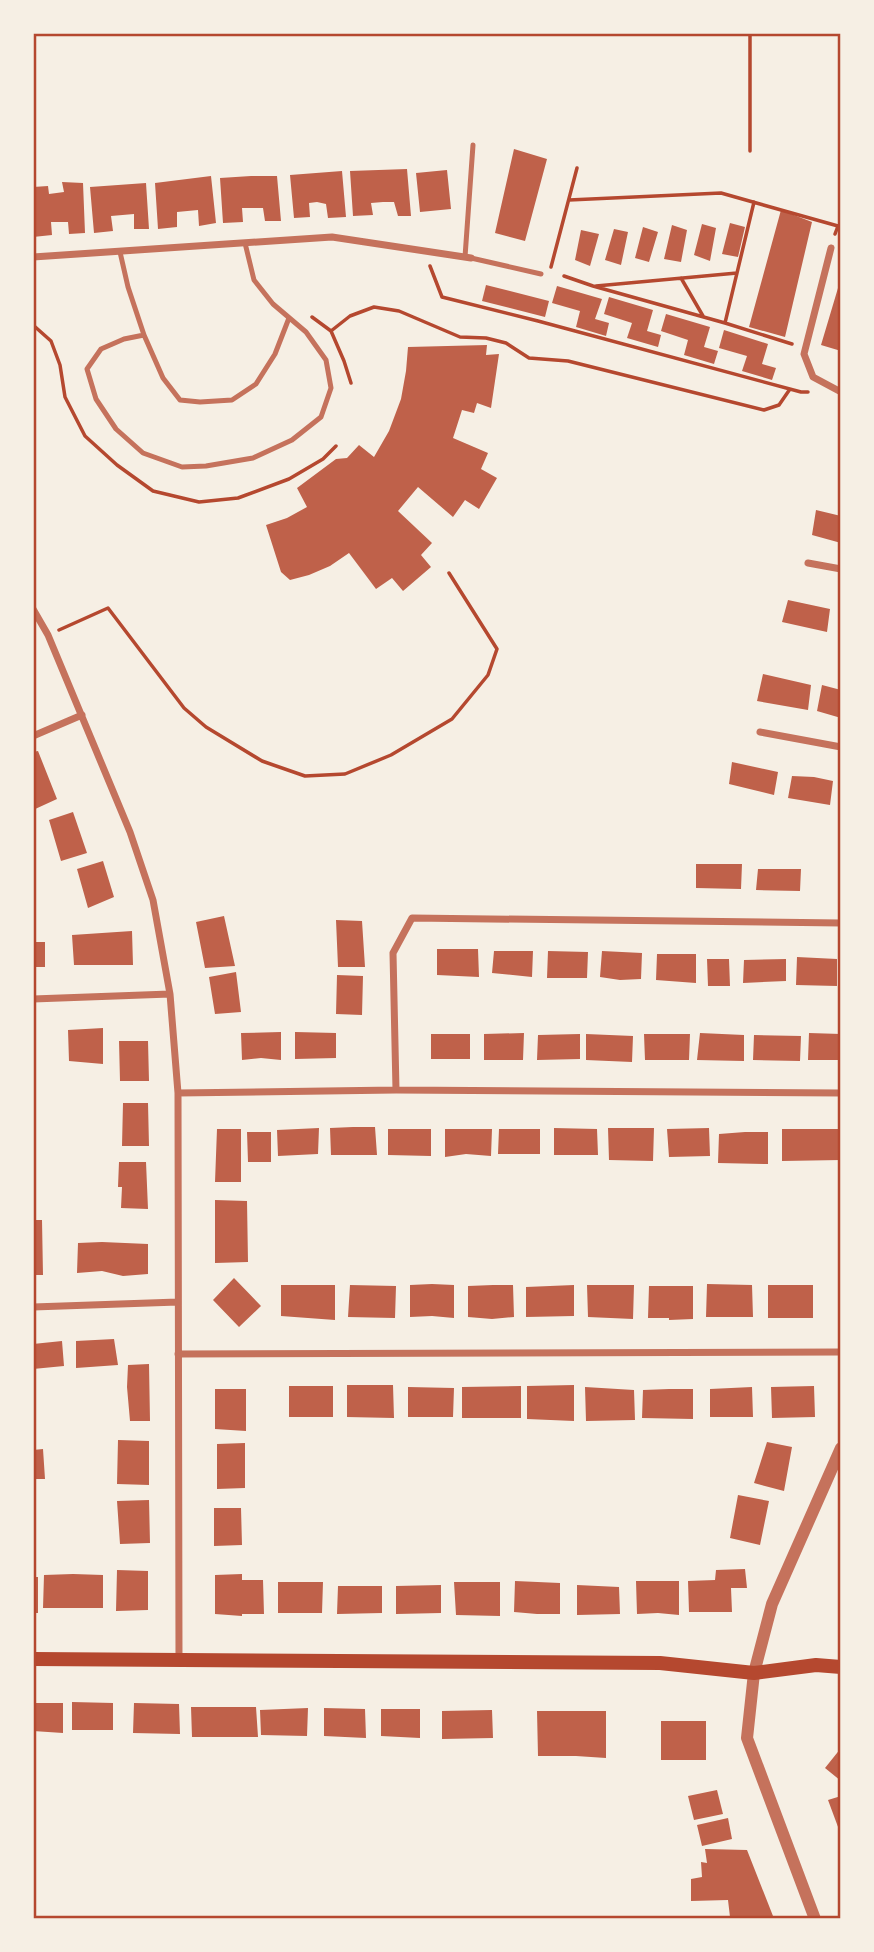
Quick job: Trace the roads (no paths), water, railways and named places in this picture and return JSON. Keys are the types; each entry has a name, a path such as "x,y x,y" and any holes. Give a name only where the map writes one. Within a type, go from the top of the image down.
{"main road":[{"path":"33,1659 660,1663 754,1673 816,1665 841,1667"}],"street":[{"path":"33,257 332,237 468,257"},
{"path":"831,248 805,351 813,377 840,392"},
{"path":"808,563 841,569"},
{"path":"33,609 48,635 130,832 153,900 170,994 178,1093 179,1661"},
{"path":"33,736 82,715"},
{"path":"760,732 841,747"},
{"path":"397,1090 393,953 412,918 841,923"},
{"path":"33,999 170,994"},
{"path":"178,1093 397,1090 841,1093"},
{"path":"33,1307 178,1302"},
{"path":"178,1354 841,1352"},
{"path":"815,1919 747,1738 754,1673 772,1604 841,1448"}],"lane":[{"path":"473,145 468,257 541,274"},
{"path":"144,335 124,339 101,349 87,369 96,399 116,429 143,453 182,467 253,458 292,440 321,417 331,388 326,360 306,332 273,304 254,280 245,243"},
{"path":"120,252 144,335 163,377 180,400 232,400 256,384 275,354 289,318"}]}
